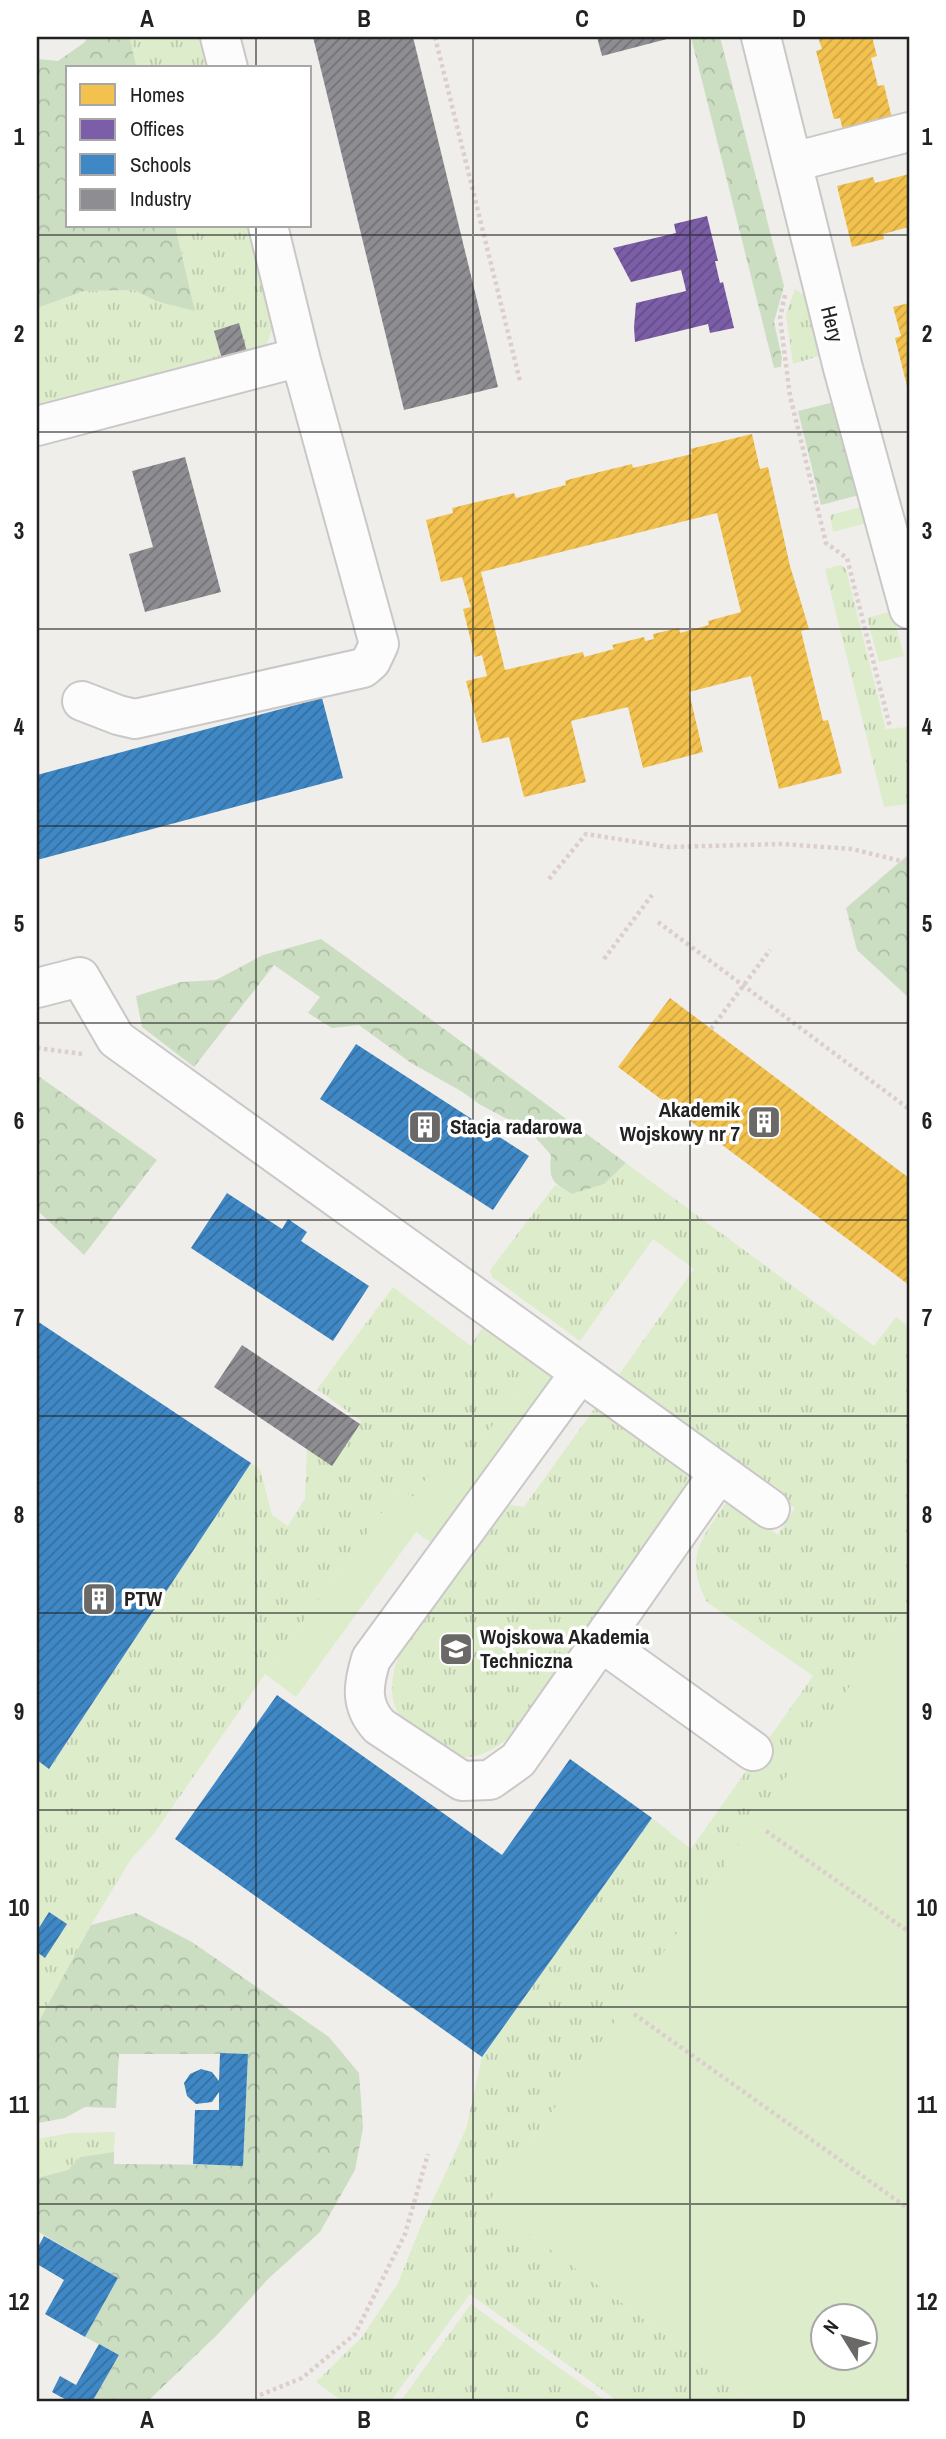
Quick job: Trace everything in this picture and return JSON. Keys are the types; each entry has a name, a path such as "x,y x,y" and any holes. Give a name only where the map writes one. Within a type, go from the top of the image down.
{"street":[{"path":"220,37 227,66"},
{"name":"Hery","path":"761,37 843,368 909,609"},
{"path":"793,162 909,132"},
{"path":"82,701 135,719 363,668 371,661 379,644 300,356 268,228"},
{"path":"37,426 300,356"},
{"path":"37,988 80,977 116,1039 770,1509"},
{"path":"580,1373 371,1659 363,1686 364,1699 370,1717 379,1726 462,1781 490,1780 519,1760 719,1472"},
{"path":"601,1642 752,1751"}],"path":[{"path":"435,37 520,381"},
{"path":"788,286 780,318 790,396 826,543 847,558 890,727"},
{"path":"549,879 586,834 667,846 782,844 852,849 909,863"},
{"path":"604,959 652,895"},
{"path":"658,922 909,1109"},
{"path":"711,1029 770,950"},
{"path":"766,1831 909,1932"},
{"path":"634,2014 909,2209"},
{"path":"260,2395 302,2378 355,2334 405,2234 428,2154"}],"green space":[{"path":"87,37 129,37 136,66 66,66 66,228 175,228 195,311 156,301 134,290 84,291 37,308 37,59 58,61 85,42"},
{"path":"129,37 206,37 213,66 136,66"},
{"path":"691,37 720,37 784,286 774,322 782,358 781,367 774,368"},
{"path":"175,228 252,228 275,322 266,346 37,417 37,308 84,291 134,290 156,301 195,310"},
{"path":"795,289 813,301 822,355 793,364 786,314"},
{"path":"839,401 863,494 821,505 798,411"},
{"path":"865,506 870,522 833,532 830,515"},
{"path":"841,565 846,569 886,729 909,727 909,804 884,807 825,569"},
{"path":"892,611 904,656 879,662 867,618"},
{"path":"909,854 909,998 857,950 846,908"},
{"path":"321,939 626,1163 604,1184 572,1194 553,1179 550,1170 551,1155 530,1131 411,1063 359,1025 332,1028 308,1013 320,997 274,965 194,1067 142,1027 136,996 181,982 216,980 263,955"},
{"path":"37,1075 157,1160 84,1255 37,1210"},
{"path":"626,1163 874,1346 896,1317 909,1327 909,1602 488,2203 755,2402 619,2402 470,2294 390,2402 343,2402 316,2382 362,2337 398,2283 466,2129 482,2057 652,1818 691,1849 813,1676 707,1602 696,1572 696,1560 703,1537 727,1501 778,1535 795,1508 616,1379 694,1269 653,1239 580,1341 492,1277 490,1270 555,1185 572,1194 604,1184"},
{"path":"393,1287 471,1346 482,1328 536,1366 457,1474 413,1497 400,1488 265,1674 153,1835 131,1859 91,1925 37,2025 37,1760 50,1768 251,1463 260,1469 272,1515 288,1526 305,1498 307,1448 332,1465 361,1421 317,1389"},
{"path":"536,1366 557,1381 437,1547 416,1532 296,1697 265,1674 400,1488 413,1497 439,1461 457,1474"},
{"path":"600,1401 692,1476 690,1485 516,1731 485,1753 457,1756 408,1724 398,1713 392,1689 398,1657 510,1505 524,1507"},
{"path":"909,1602 909,2402 755,2402 488,2203"},
{"path":"136,1913 192,1942 329,2037 359,2073 363,2128 355,2170 320,2232 268,2279 219,2333 147,2402 92,2402 119,2355 85,2337 118,2278 37,2231 37,2178 68,2170 80,2157 114,2152 114,2164 243,2165 248,2054 119,2054 116,2108 85,2107 65,2118 38,2123 37,2025 91,1925"},
{"path":"115,2132 114,2152 80,2157 68,2170 37,2178 37,2139 70,2133"},
{"path":"471,2304 607,2402 400,2402"}],"building: Homes":[{"path":"818,37 872,37 877,56 871,58 878,86 884,85 892,118 843,131 840,118 834,119 816,51 822,49"},
{"path":"909,174 909,227 883,234 884,239 852,247 837,186 873,177 875,183"},
{"path":"909,303 908,390 895,338 901,336 893,307"},
{"path":"752,434 760,469 768,467 790,566 809,629 801,631 823,721 828,720 842,773 779,789 751,676 689,692 703,752 643,768 628,707 571,721 586,782 524,797 509,737 482,743 466,681 487,676 482,655 475,657 463,609 471,607 462,577 441,582 426,520 453,513 452,508 514,493 516,498 566,485 565,481 571,479 632,464 633,468 692,454 690,449","holes":["717,513 741,612 708,621 709,625 680,633 679,628 653,634 654,639 645,641 644,637 612,645 614,649 584,657 583,652 505,670 481,572"]},
{"name":"Akademik Wojskowy nr 7","path":"670,998 909,1178 909,1285 618,1067"}],"building: Offices":[{"path":"707,216 718,261 715,261 720,283 723,282 734,328 710,333 708,324 635,342 636,303 686,291 685,286 681,270 631,282 613,248 676,233 674,224"}],"building: Schools":[{"path":"322,698 343,778 37,860 37,775"},
{"name":"Stacja radarowa","path":"356,1044 529,1156 493,1210 320,1099"},
{"path":"227,1193 282,1229 288,1219 307,1232 301,1241 369,1286 333,1341 191,1248"},
{"name":"PTW","path":"37,1321 251,1463 49,1769 37,1760"},
{"path":"277,1695 502,1855 570,1759 652,1818 482,2057 175,1839"},
{"path":"49,1912 67,1924 45,1958 37,1952 37,1931"},
{"path":"220,2053 248,2054 243,2166 193,2164 195,2110 219,2110 219,2092 212,2102 196,2104 187,2096 184,2083 190,2074 201,2069 212,2072 219,2081"},
{"path":"44,2236 118,2278 85,2337 45,2314 64,2280 37,2264 37,2249"},
{"path":"99,2344 119,2355 92,2402 70,2402 52,2392 60,2376 76,2385"}],"building: Industry":[{"path":"313,37 413,37 498,387 404,410"},
{"path":"597,37 666,37 667,39 602,56"},
{"path":"239,323 247,352 222,359 214,331"},
{"path":"185,457 221,592 145,612 129,554 153,547 132,471"},
{"path":"242,1345 360,1424 332,1466 214,1387"}],"place":[{"name":"Akademik Wojskowy nr 7","path":"764,1122"},
{"name":"Stacja radarowa","path":"425,1127"},
{"name":"PTW","path":"99,1599"},
{"name":"Wojskowa Akademia Techniczna","path":"456,1649"}]}
